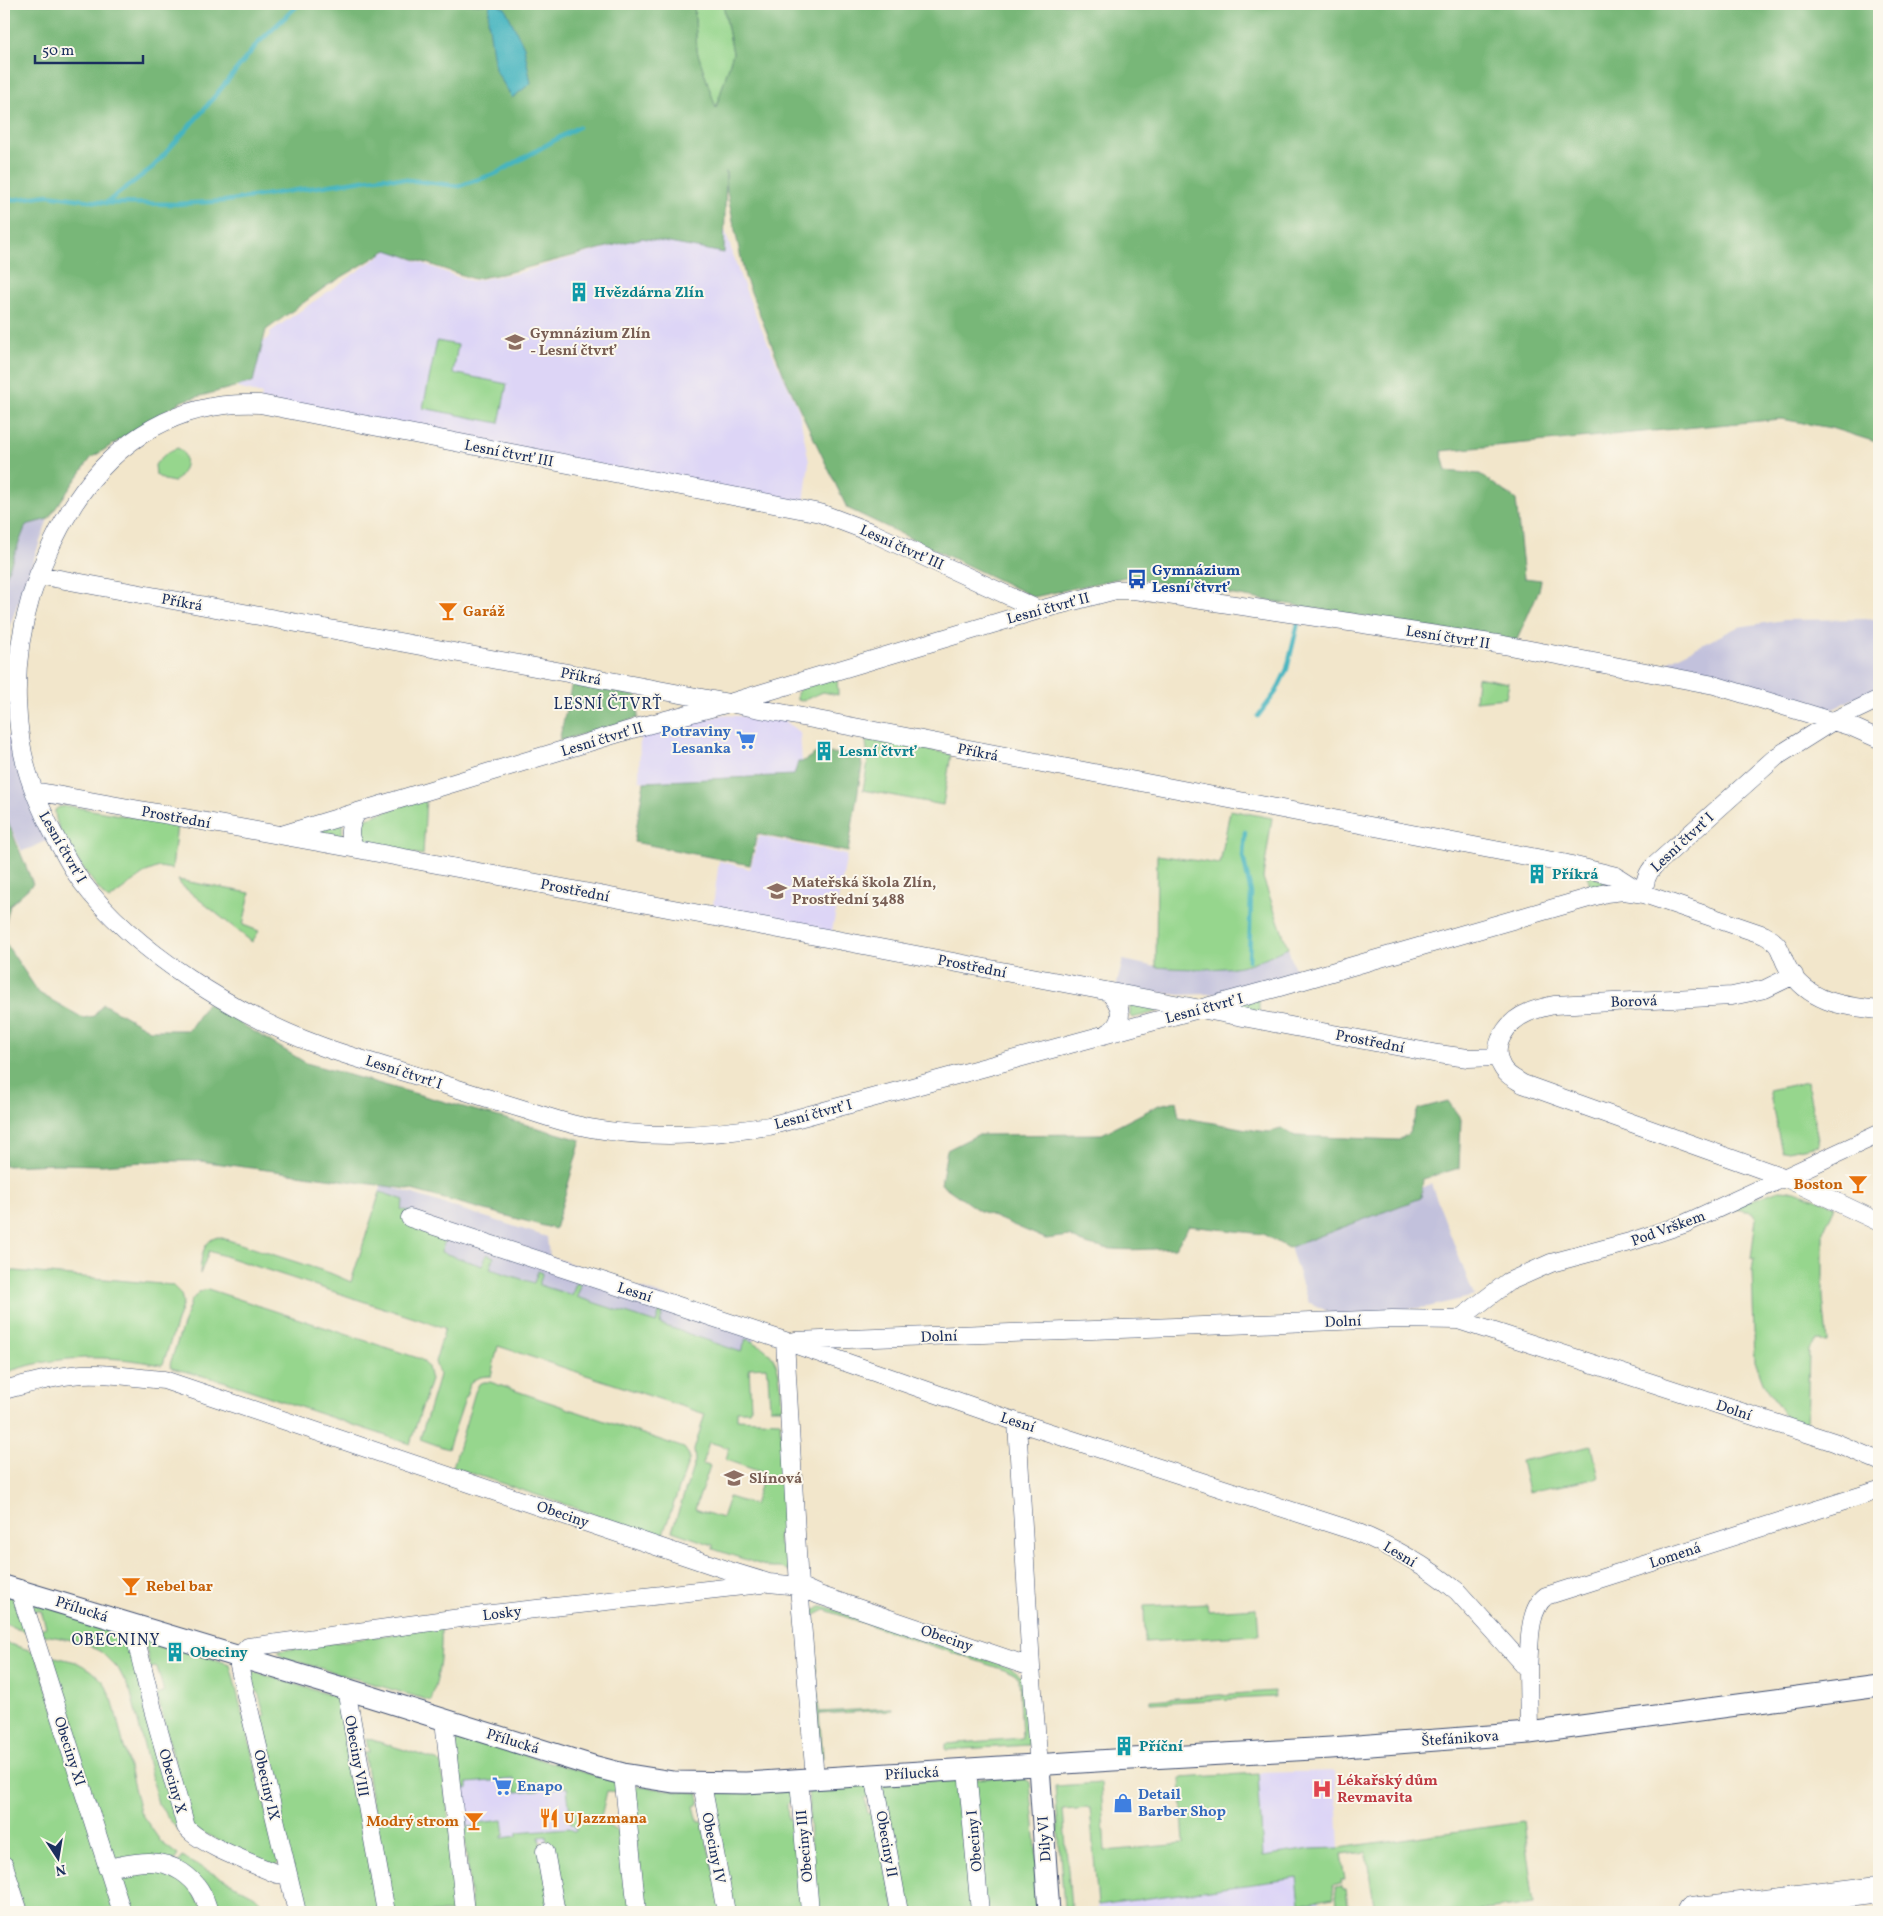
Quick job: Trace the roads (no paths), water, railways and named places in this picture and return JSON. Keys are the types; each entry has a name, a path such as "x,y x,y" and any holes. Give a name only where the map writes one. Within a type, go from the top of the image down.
{"main road":[{"path":"1691,1912 1879,1889"}],"street":[{"name":"Lesní čtvrť III","path":"38,575 50,547 80,496 95,475 115,454 141,435 175,417 216,406 243,403 260,404 820,514 873,533 1039,610"},
{"name":"Příkrá","path":"38,575 729,703 1574,865 1616,876 1644,894 1764,935 1780,948 1786,964 1794,975 1807,988 1826,1001 1879,1010"},
{"name":"Lesní čtvrť I","path":"38,575 22,628 18,658 17,682 20,740 25,766 34,792 71,867 105,909 147,947 219,996 259,1018 318,1045 587,1128 625,1133 676,1136 730,1133 769,1126 1276,988 1606,893 1624,891 1644,894 1644,887 1649,872 1654,866 1776,757 1833,721 1879,699"},
{"name":"Lesní čtvrť II","path":"281,835 636,728 729,703 1039,610 1116,590 1134,590 1514,647 1714,685 1852,727 1879,739"},
{"name":"Prostřední","path":"34,792 357,849 1438,1054 1468,1058 1498,1057"},
{"path":"357,813 352,821 350,830 351,840 357,849"},
{"path":"1574,865 1580,872 1583,880 1583,889 1574,902"},
{"name":"Borová","path":"1498,1057 1499,1043 1505,1031 1517,1018 1535,1010 1554,1005 1732,996 1765,989 1794,975"},
{"path":"1275,1023 1269,1011 1267,1000 1276,988"},
{"path":"1107,1033 1117,1027 1121,1014 1116,1000 1108,992"},
{"path":"1498,1057 1506,1072 1533,1088 1786,1178 1879,1222"},
{"name":"Pod Vrškem","path":"1458,1320 1508,1282 1551,1263 1630,1242 1684,1224 1879,1134"},
{"name":"Lesní","path":"410,1218 785,1341 1017,1422 1378,1540 1445,1582 1457,1592 1528,1670"},
{"name":"Dolní","path":"785,1341 1392,1319 1458,1320 1834,1442 1879,1461"},
{"path":"785,1341 799,1586 807,1779"},
{"name":"Obeciny","path":"4,1390 36,1381 73,1374 108,1374 164,1380 769,1583 799,1586 820,1595 1031,1667"},
{"path":"1017,1422 1038,1766"},
{"name":"Lomená","path":"1528,1670 1534,1610 1540,1600 1546,1596 1879,1490"},
{"name":"Losky","path":"239,1658 248,1647 482,1615 769,1583"},
{"name":"Přílucká","path":"11,1588 623,1774 673,1782 702,1784 1038,1766"},
{"name":"Obeciny XI","path":"11,1588 32,1630 122,1912"},
{"name":"Obeciny X","path":"132,1624 152,1710 186,1827 192,1834 205,1842 277,1874 288,1875"},
{"name":"Obeciny IX","path":"239,1658 239,1666 297,1912"},
{"path":"1528,1670 1529,1733"},
{"name":"Štefánikova","path":"1038,1766 1331,1748 1529,1733 1879,1686"},
{"name":"Obeciny VIII","path":"346,1689 386,1912"},
{"path":"444,1720 465,1912"},
{"name":"Díly VI","path":"1038,1766 1049,1912"},
{"name":"Obeciny I","path":"967,1770 980,1912"},
{"path":"623,1774 637,1912"},
{"name":"Obeciny II","path":"874,1775 899,1912"},
{"name":"Obeciny III","path":"807,1779 810,1912"},
{"name":"Obeciny IV","path":"702,1784 726,1912"},
{"path":"545,1851 556,1912"},
{"path":"107,1868 152,1861 174,1867 191,1878 199,1887 209,1912"},
{"path":"4,1865 18,1912"}],"water":[{"path":"490,4 497,4 505,8 524,47 531,83 512,98 495,69 488,19"}],"waterway":[{"path":"106,203 153,167 202,112 258,43 299,4"},
{"path":"4,201 48,195 106,203 177,204 225,201 383,177 459,186 497,173 578,127"},
{"path":"1258,716 1276,692 1287,669 1299,619"},
{"path":"1245,832 1243,856 1251,893 1249,960"}],"place":[{"name":"Hvězdárna Zlín","path":"579,292"},
{"name":"Gymnázium Zlín - Lesní čtvrť","path":"515,342"},
{"name":"Gymnázium Lesní čtvrť","path":"1137,579"},
{"name":"Garáž","path":"448,611"},
{"name":"Potraviny Lesanka","path":"746,740"},
{"name":"Lesní čtvrť","path":"824,751"},
{"name":"Příkrá","path":"1537,874"},
{"name":"Mateřská škola Zlín, Prostřední 3488","path":"777,891"},
{"name":"Boston","path":"1858,1184"},
{"name":"Slínová","path":"734,1478"},
{"name":"Rebel bar","path":"131,1586"},
{"name":"Obeciny","path":"175,1652"},
{"name":"Příční","path":"1124,1746"},
{"name":"Enapo","path":"502,1786"},
{"name":"Lékařský dům Revmavita","path":"1322,1789"},
{"name":"Detail Barber Shop","path":"1123,1803"},
{"name":"U Jazzmana","path":"549,1818"},
{"name":"Modrý strom","path":"474,1821"}],"district":[{"name":"LESNÍ ČTVRŤ","path":"608,703"},
{"name":"OBECNINY","path":"116,1639"}]}
